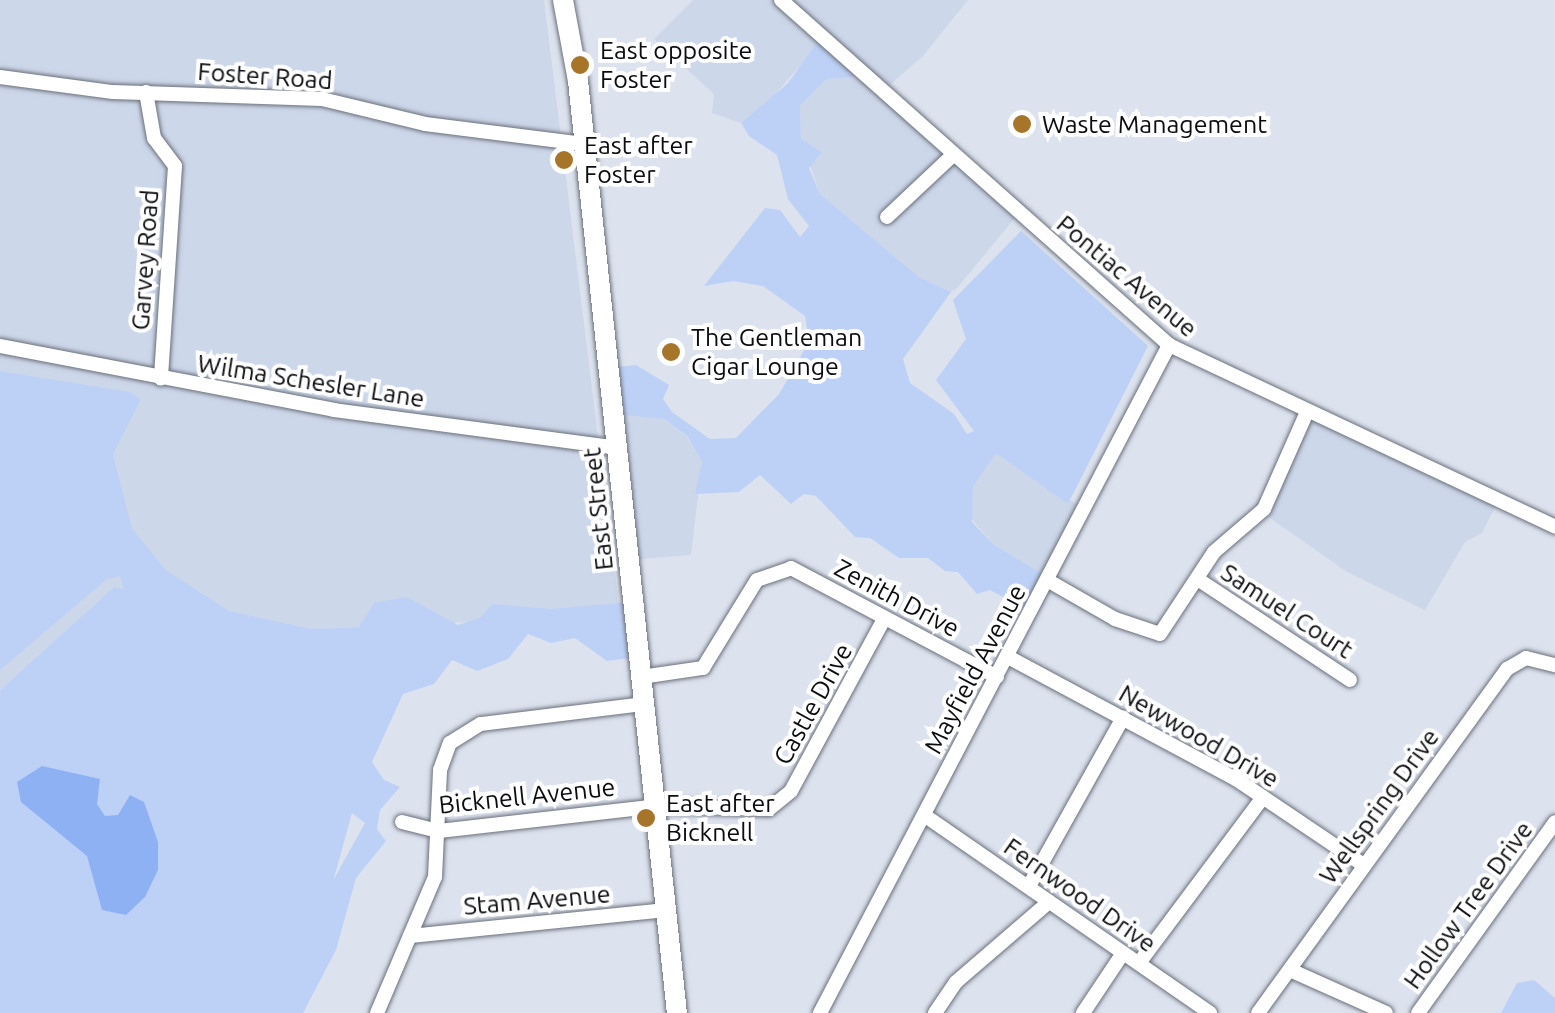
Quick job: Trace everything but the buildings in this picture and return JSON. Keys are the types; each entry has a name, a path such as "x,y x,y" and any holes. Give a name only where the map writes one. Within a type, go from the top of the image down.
{"main road":[{"name":"East Street","path":"563,0 584,144 656,806 667,910 671,1012"}],"street":[{"name":"Pontiac Avenue","path":"781,0 1169,345 1306,414 1555,527"},
{"name":"Foster Road","path":"0,77 146,92 322,98 425,124 584,144"},
{"name":"Garvey Road","path":"146,92 154,138 175,166 161,379"},
{"path":"887,217 953,154"},
{"name":"Mayfield Avenue","path":"820,1013 1169,345"},
{"name":"Wilma Schesler Lane","path":"0,346 161,379 616,448"},
{"path":"1047,580 1148,635 1160,634 1175,619 1214,552 1264,509 1306,414"},
{"name":"Zenith Drive","path":"641,677 703,668 757,580 774,570 791,568 997,677"},
{"name":"Samuel Court","path":"1199,580 1350,680"},
{"name":"Castle Drive","path":"656,806 759,812 781,802 884,619"},
{"name":"Newwood Drive","path":"1008,656 1262,797 1362,864"},
{"name":"Wellspring Drive","path":"1258,1013 1362,864 1516,660 1555,666"},
{"path":"377,1013 435,877 442,758 459,738 481,724 644,704"},
{"path":"1029,886 1123,718"},
{"path":"1139,963 1262,797"},
{"name":"Bicknell Avenue","path":"402,822 439,831 656,806"},
{"name":"Fernwood Drive","path":"924,814 1210,1013"},
{"name":"Hollow Tree Drive","path":"1418,1013 1555,822"},
{"path":"935,1013 956,982 1050,902"},
{"name":"Stam Avenue","path":"410,936 667,910"},
{"path":"1083,1013 1123,953"},
{"path":"1290,970 1386,1013"}],"shaded area":[{"path":"0,0 544,0 620,615 312,629 114,587 0,690"},
{"path":"693,0 968,0 923,56 884,90 1019,213 957,288 951,292 919,277 820,194 801,139 800,106 825,79 866,76 805,60 756,116 741,123 712,113 714,94 654,39"},
{"path":"823,34 868,76 826,79 800,106 801,139 822,152 809,168 820,194 919,277 951,292 903,359 910,383 954,414 967,434 974,431 936,380 966,339 953,300 1021,231 1148,346 1068,504 996,453 973,487 972,522 993,544 1044,575 1030,611 990,590 977,594 958,572 945,571 928,558 899,558 870,538 855,537 816,496 804,494 791,504 760,475 739,492 695,494 702,462 687,436 664,419 612,414 609,368 636,365 669,385 663,399 672,412 710,439 736,438 779,394 801,356 809,341 805,316 763,286 733,281 704,286 765,208 780,210 800,237 809,226 788,199 777,155 749,136 741,123 788,83"},
{"path":"0,371 129,392 141,399 113,454 132,529 167,571 229,611 312,629 359,627 374,603 407,597 458,625 480,618 492,604 551,609 631,602 637,657 607,661 575,638 551,643 528,634 508,659 477,671 452,660 434,684 403,694 372,762 384,780 400,787 380,810 377,829 386,841 356,878 336,950 303,1013 0,1013 0,690 114,587 124,589 120,576 107,579 0,670","holes":["352,813 365,823 334,879"]},
{"path":"612,414 664,419 686,436 702,462 691,555 628,560"},
{"path":"1310,417 1497,503 1482,533 1465,542 1425,610 1347,572 1267,516"},
{"path":"997,451 1084,509 1044,575 993,544 970,517 973,487"},
{"path":"1534,980 1555,998 1555,1013 1501,1013 1517,983"}],"water":[{"path":"42,766 100,779 97,804 105,816 118,815 130,795 144,802 158,842 158,870 145,897 126,915 102,910 87,856 21,802 17,782"}],"place":[{"name":"East opposite Foster","path":"580,65"},
{"name":"Waste Management","path":"1022,124"},
{"name":"East after Foster","path":"564,160"},
{"name":"The Gentleman Cigar Lounge","path":"671,352"},
{"name":"East after Bicknell","path":"646,818"}]}
